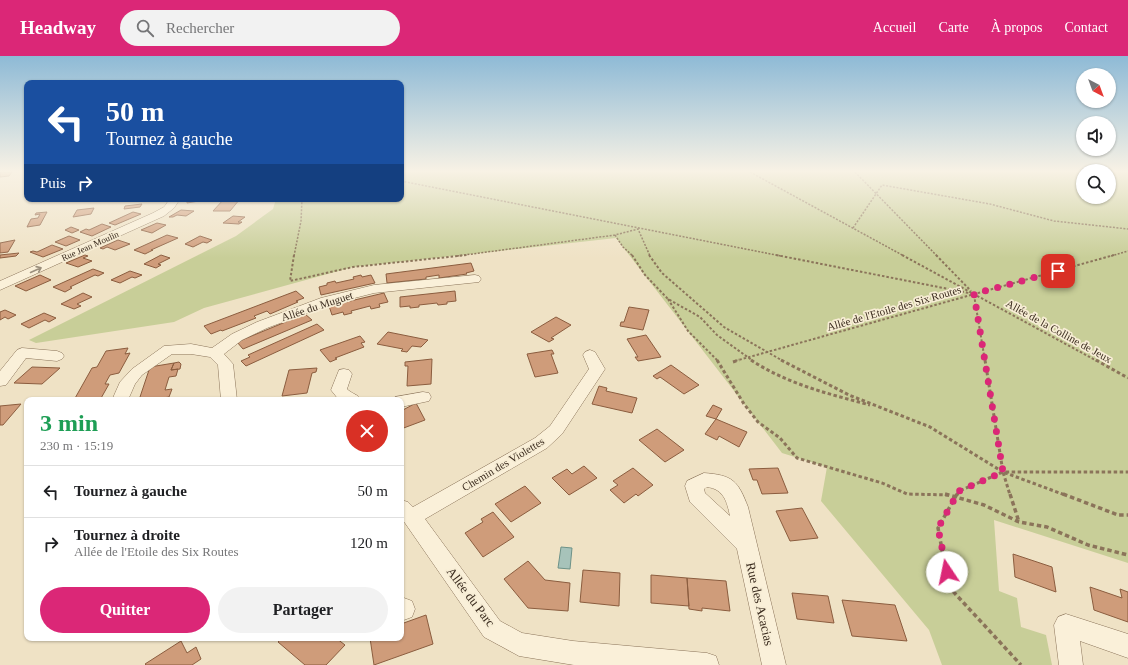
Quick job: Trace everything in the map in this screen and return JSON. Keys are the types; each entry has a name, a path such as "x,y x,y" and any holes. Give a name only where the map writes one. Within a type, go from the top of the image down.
{"street":[{"name":"Rue Jean Moulin","path":"0,286 149,219 166,210 174,202"},
{"name":"Allée du Muguet","path":"215,353 237,337 262,325 326,301 374,289 475,278"},
{"path":"121,397 128,382 137,372 169,349 191,349 215,353 225,364 228,397"},
{"path":"0,381 22,354 57,356"},
{"name":"Chemin des Violettes","path":"407,513 542,443 556,430 597,369 590,355"},
{"path":"344,374 339,390 345,397"},
{"path":"404,400 423,397"},
{"name":"Allée du Parc","path":"407,513 492,629 519,644 573,653 707,665"},
{"name":"Rue des Acacias","path":"746,543 774,665"},
{"path":"1070,665 1066,625 1128,646"}],"path":[{"path":"497,200 974,294"},
{"name":"Allée de la Colline de Jeux","path":"802,200 1128,378"},
{"path":"852,228 871,200"},
{"path":"882,200 974,294 1003,472 1019,522"},
{"path":"970,200 990,204 1054,221 1128,228"},
{"path":"302,202 301,221 290,281 353,267 475,254 614,235 638,229"},
{"path":"638,229 647,252 662,273 724,326 766,353 849,395 930,426 1003,472 1118,515 1128,515"},
{"path":"614,235 623,247 631,254 645,275 668,299 688,331 717,360 744,404 758,422 780,438 797,458 882,483 907,494 944,494 984,505 1019,522 1047,527 1088,545 1128,555"},
{"name":"Allée de l'Etoile des Six Routes","path":"734,362 1128,251"},
{"path":"668,299 700,317 717,335 731,344 740,353 766,370 814,390 882,408"},
{"path":"1021,665 949,587 938,528 959,491 1003,472 1095,474 1128,472"}],"green space":[{"path":"404,200 1076,200 1076,204 1116,204 1116,200 1128,200 1128,563 994,520 999,591 1017,598 1021,627 1046,635 1052,665 942,665 929,630 821,501 827,467 782,453 616,238 353,267 204,308 174,322 36,343 29,340 236,236 273,209 275,202 404,202"}],"water":[{"path":"561,547 572,548 570,569 558,568"}],"building":[{"path":"221,202 238,202 230,211 213,211"},
{"path":"142,204 140,207 124,209 125,206"},
{"path":"94,208 91,214 73,217 77,210"},
{"path":"181,210 194,211 186,216 177,215 169,217"},
{"path":"47,212 40,225 27,227 31,219 38,218 40,214 35,215 36,213"},
{"path":"133,212 141,214 115,225 109,223"},
{"path":"233,216 245,217 238,222 242,222 239,224 223,223"},
{"path":"157,223 166,225 152,233 141,230"},
{"path":"102,224 111,227 92,236 80,232 86,229 89,230"},
{"path":"71,227 79,230 72,233 65,230"},
{"path":"167,235 178,238 145,254 134,250"},
{"path":"69,236 80,240 66,246 55,242"},
{"path":"200,236 212,240 207,243 203,242 193,247 185,244"},
{"path":"15,240 8,252 0,253 0,243"},
{"path":"118,240 130,244 115,250 107,247 103,249 100,248"},
{"path":"52,245 63,249 43,257 30,252 37,252"},
{"path":"19,253 16,256 0,258 0,255"},
{"path":"85,255 88,256 83,258 92,261 78,267 66,263"},
{"path":"161,255 170,258 158,264 161,265 156,268 144,264"},
{"path":"471,263 474,271 466,273 467,274 439,278 439,275 426,277 426,279 387,283 386,274"},
{"path":"93,269 104,273 98,276 95,275 70,287 72,288 65,292 53,287"},
{"path":"130,271 142,275 135,278 132,277 120,283 111,280"},
{"path":"40,275 51,280 26,291 15,286"},
{"path":"361,275 362,277 371,275 375,283 321,295 319,287 327,285 327,283 335,281 336,283 354,279 353,277"},
{"path":"296,291 304,298 270,314 267,311 254,316 256,318 211,334 204,326"},
{"path":"455,291 456,301 447,302 447,304 438,305 437,303 419,305 419,307 410,308 410,306 400,307 400,297"},
{"path":"83,293 92,297 77,304 81,306 74,309 61,304"},
{"path":"384,293 388,302 379,304 380,307 371,309 370,306 351,311 352,313 344,315 343,312 332,315 329,306"},
{"path":"629,307 649,310 643,330 620,326 621,322 624,322"},
{"path":"5,310 16,315 8,319 5,317 0,320 0,312"},
{"path":"44,313 56,318 49,322 45,320 29,328 21,324"},
{"path":"305,314 312,320 243,349 237,342"},
{"path":"556,317 571,325 551,338 554,339 549,342 531,332"},
{"path":"317,324 324,330 246,366 241,361 250,357 248,355"},
{"path":"388,332 428,340 421,347 412,346 407,352 401,351 403,349 377,344"},
{"path":"646,335 661,357 638,361 635,357 638,357 627,339"},
{"path":"360,336 365,342 361,343 364,347 335,358 337,359 330,362 320,350"},
{"path":"128,348 125,354 130,353 119,373 110,375 105,384 109,384 102,397 76,397 92,368 97,367 106,351"},
{"path":"552,350 554,354 551,354 558,373 535,377 527,354"},
{"path":"432,359 431,384 407,386 408,366 405,366 405,362"},
{"path":"179,362 181,364 180,369 171,370 174,363"},
{"path":"174,363 171,370 178,369 176,376 169,377 165,390 172,389 169,397 140,397 150,367"},
{"path":"671,365 699,385 684,394 660,377 657,379 653,376"},
{"path":"32,367 60,368 42,384 14,383"},
{"path":"317,368 316,372 312,373 307,393 282,396 289,370"},
{"path":"599,386 607,388 606,391 637,398 632,413 592,404"},
{"path":"416,403 425,420 404,428 404,409"},
{"path":"21,404 3,425 0,425 0,406"},
{"path":"713,405 722,409 716,419 706,416"},
{"path":"716,419 747,432 739,447 719,436 717,440 705,434"},
{"path":"657,429 684,450 665,462 639,440"},
{"path":"584,466 597,478 569,495 552,478 567,469 572,474"},
{"path":"633,468 653,485 638,496 636,494 624,503 610,490 618,485 613,481"},
{"path":"778,468 788,493 762,494 757,480 753,480 749,469"},
{"path":"525,486 541,503 511,522 495,504"},
{"path":"802,508 818,538 790,541 776,511"},
{"path":"493,512 514,537 483,557 465,533 483,522 481,519"},
{"path":"1013,554 1052,567 1056,592 1015,577"},
{"path":"528,561 545,580 570,583 568,611 528,608 504,579"},
{"path":"583,570 620,573 619,606 580,602"},
{"path":"651,575 687,578 689,606 651,603"},
{"path":"687,578 726,581 730,611 702,608 702,611 689,609"},
{"path":"1090,587 1122,598 1120,589 1128,592 1128,622 1094,610"},
{"path":"792,593 828,596 834,623 797,619"},
{"path":"842,600 895,605 907,641 852,636"},
{"path":"426,615 433,644 374,665 370,641 404,641 404,623"},
{"path":"181,641 187,653 196,647 201,659 192,665 145,664"},
{"path":"340,641 345,645 326,665 305,665 278,642"}],"route":[{"path":"947,572 938,528 959,491 1003,472 974,294 1058,271"}]}
